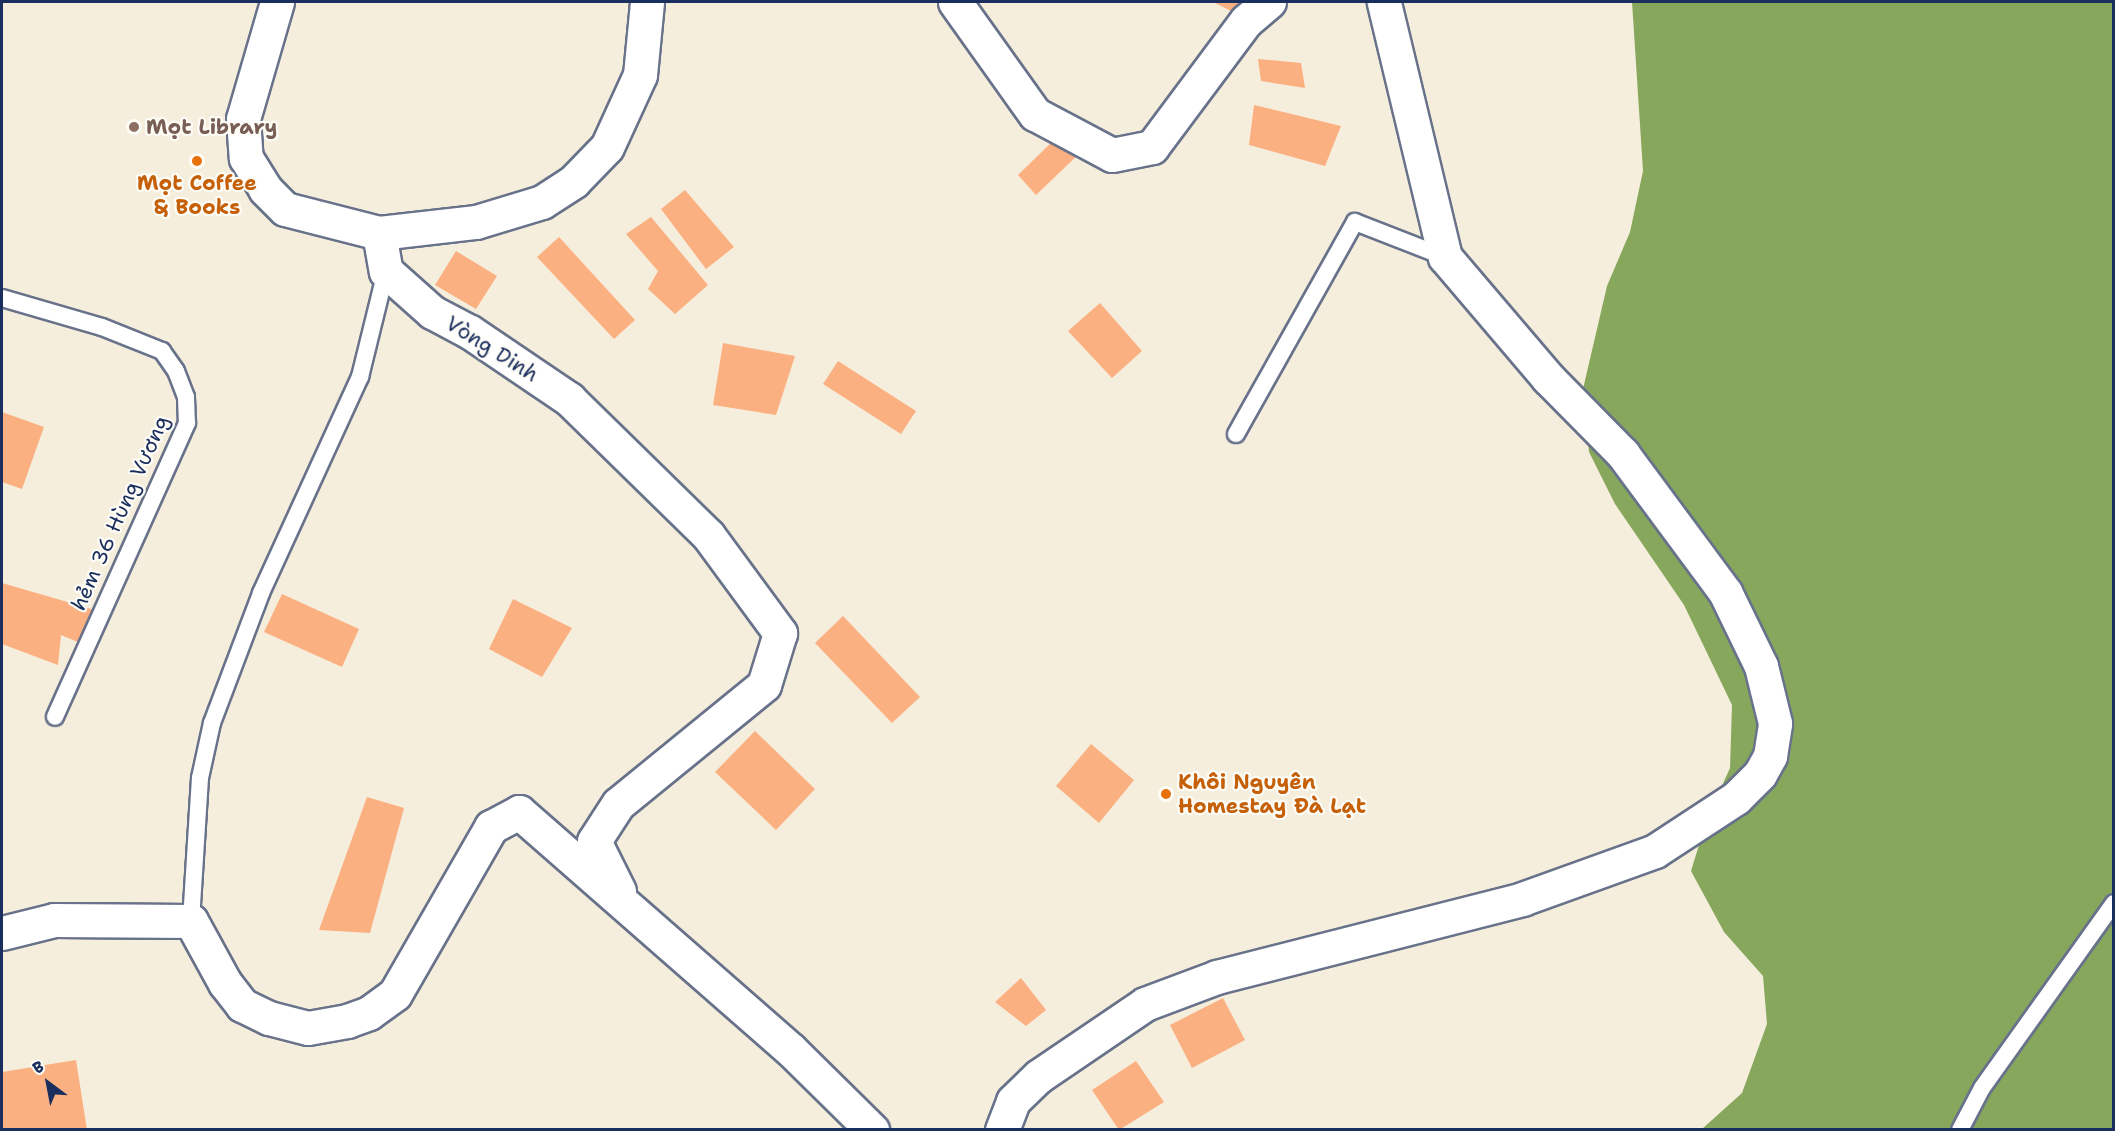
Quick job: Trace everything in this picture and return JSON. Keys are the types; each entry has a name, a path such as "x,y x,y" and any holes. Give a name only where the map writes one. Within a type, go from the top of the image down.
{"street":[{"path":"277,2 243,119 246,158 265,189 285,209 379,233 476,222 542,202 574,180 607,147 640,75 647,2"},
{"path":"955,2 1035,114 1112,155 1152,147 1246,21 1269,2"},
{"path":"1002,1130 1013,1101 1039,1076 1145,1004 1218,977 1522,899 1655,851 1736,798 1760,774 1770,756 1775,723 1761,666 1725,592 1623,454 1548,378 1445,257 1384,2"},
{"path":"379,233 386,271"},
{"name":"Vòng Dinh","path":"386,271 432,312 479,338 569,399 626,452 708,535 780,633 764,685 618,804 594,841 625,905"},
{"path":"2,933 54,920 191,921 225,983 242,1005 269,1018 308,1028 369,1013 395,994 491,827 519,812 791,1050 872,1130"}],"lane":[{"path":"1236,434 1355,222 1445,257"},
{"path":"191,921 200,778 212,723 261,593 360,377 386,271"},
{"name":"hẻm 36 Hùng Vương","path":"2,298 102,327 162,351 176,371 186,397 187,423 55,717"},
{"path":"1960,1130 1982,1088 2114,903"}],"green space":[{"path":"1632,2 2113,2 2113,1129 1702,1129 1742,1093 1767,1024 1763,976 1724,932 1691,871 1707,819 1730,768 1732,705 1684,605 1615,504 1589,452 1583,389 1607,286 1630,232 1643,171"}],"building":[{"path":"1213,2 1251,2 1237,14"},
{"path":"1258,59 1301,63 1305,88 1261,81"},
{"path":"1254,105 1341,126 1325,166 1249,145"},
{"path":"1056,138 1081,152 1036,195 1018,175"},
{"path":"685,190 734,247 706,269 661,209"},
{"path":"651,217 708,285 675,314 648,289 658,271 626,234"},
{"path":"559,237 635,320 614,339 537,257"},
{"path":"456,251 497,276 476,309 435,285"},
{"path":"1100,303 1142,351 1112,378 1068,331"},
{"path":"723,343 795,356 776,415 713,405"},
{"path":"838,361 916,411 901,434 823,384"},
{"path":"2,412 44,427 22,489 2,482"},
{"path":"2,583 95,610 80,643 61,635 58,665 2,644"},
{"path":"282,594 359,629 342,667 264,632"},
{"path":"513,599 572,628 542,677 489,649"},
{"path":"843,616 920,697 892,723 815,643"},
{"path":"755,731 815,789 776,830 715,772"},
{"path":"1091,744 1134,780 1099,823 1056,786"},
{"path":"367,797 404,808 370,933 319,930"},
{"path":"1021,978 1046,1010 1026,1026 995,1002"},
{"path":"1223,998 1245,1040 1192,1068 1170,1025"},
{"path":"76,1060 87,1130 2,1130 2,1072"},
{"path":"1136,1061 1164,1102 1119,1130 1092,1090"}],"place":[{"name":"Mọt Library","path":"134,127"},
{"name":"Mọt Coffee & Books","path":"197,161"},
{"name":"Khôi Nguyên Homestay Đà Lạt","path":"1166,794"}]}
